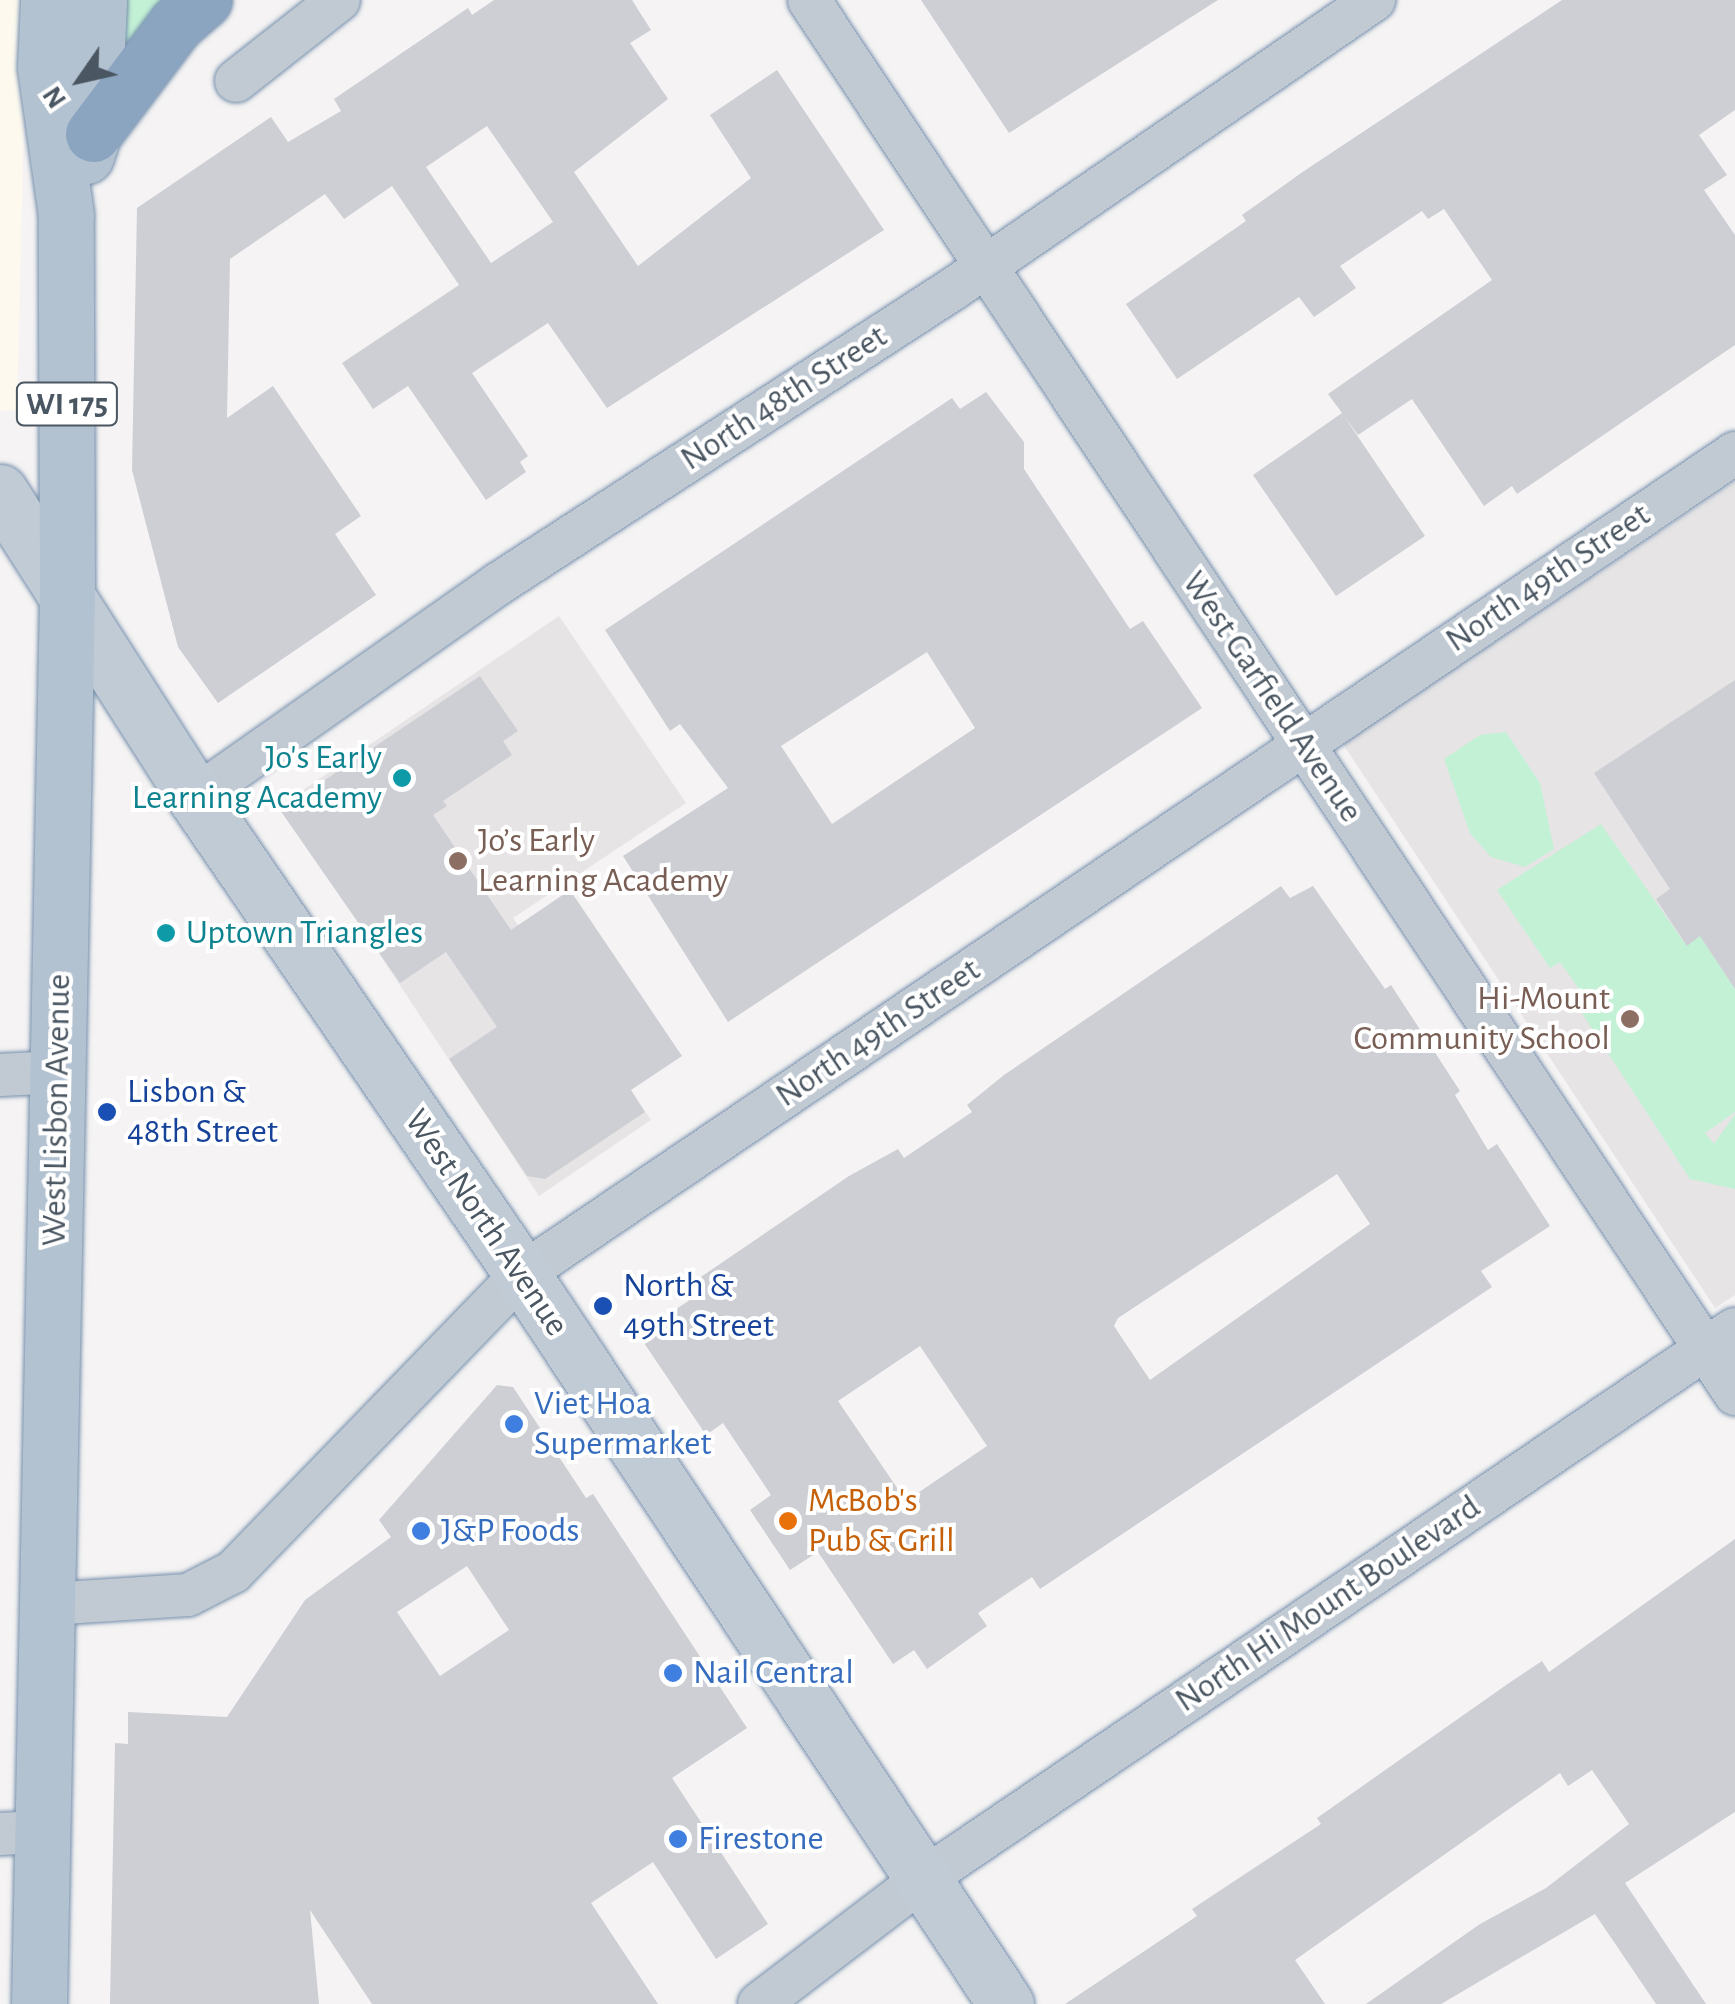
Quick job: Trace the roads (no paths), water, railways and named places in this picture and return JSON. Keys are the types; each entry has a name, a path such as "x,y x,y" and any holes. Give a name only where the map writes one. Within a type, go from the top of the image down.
{"highway":[{"name":"WI 175","path":"94,134 176,24 204,0"}],"main road":[{"name":"West Lisbon Avenue","path":"39,2004 19,1833 50,1604 67,592 66,216 45,67 48,0"},
{"name":"West Lisbon Avenue","path":"66,216 94,134 99,0"},
{"name":"West North Avenue","path":"0,492 195,796 522,1274 1006,2004"}],"street":[{"path":"236,81 339,0"},
{"name":"West Garfield Avenue","path":"809,0 1304,742 1720,1339 1735,1394"},
{"name":"North 48th Street","path":"195,796 468,604 987,265 1374,0"},
{"name":"North 49th Street","path":"50,1604 188,1595 234,1572 522,1274 1735,453"},
{"path":"0,1075 57,1072"},
{"name":"North Hi Mount Boulevard","path":"758,2004 922,1880 1720,1339"}],"place":[{"name":"Jo's Early Learning Academy","path":"402,778"},
{"name":"Jo’s Early Learning Academy","path":"458,861"},
{"name":"Uptown Triangles","path":"166,933"},
{"name":"Hi-Mount Community School","path":"1630,1019"},
{"name":"Lisbon & 48th Street","path":"107,1112"},
{"name":"North & 49th Street","path":"603,1306"},
{"name":"Viet Hoa Supermarket","path":"514,1424"},
{"name":"McBob's Pub & Grill","path":"788,1521"},
{"name":"J&P Foods","path":"421,1531"},
{"name":"Nail Central","path":"673,1673"},
{"name":"Firestone","path":"678,1839"}]}
